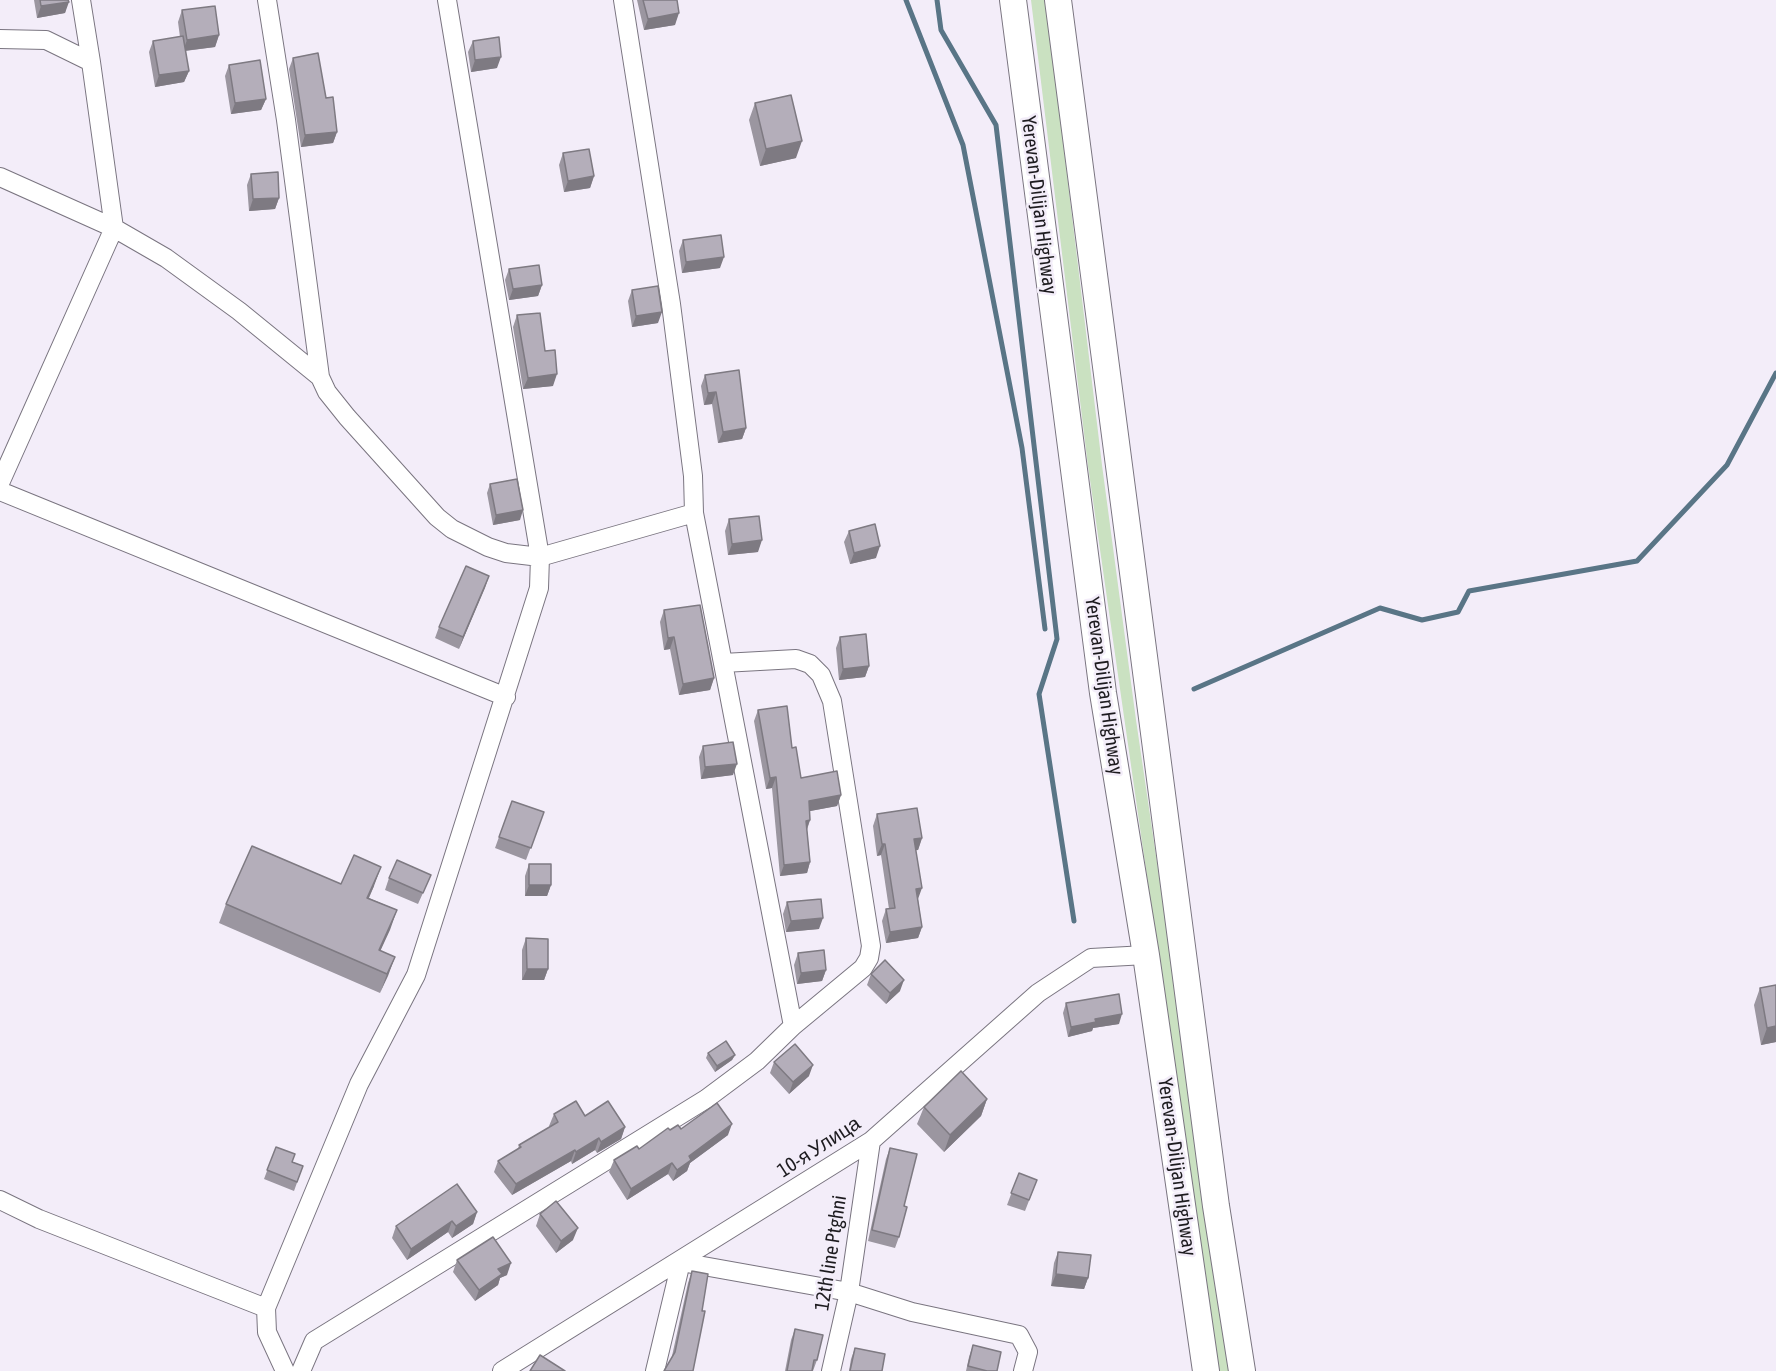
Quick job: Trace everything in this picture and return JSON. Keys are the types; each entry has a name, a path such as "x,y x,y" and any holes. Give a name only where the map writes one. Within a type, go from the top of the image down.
{"highway":[{"name":"Yerevan-Dilijan Highway","path":"1013,0 1103,693 1146,955 1206,1371"},
{"name":"Yerevan-Dilijan Highway","path":"1058,0 1216,1206 1242,1371"}],"street":[{"path":"0,483 114,228 81,0"},
{"path":"267,0 286,120 320,377 327,392 347,417 437,517 452,529 488,547 506,553 540,557 694,513"},
{"path":"285,1371 267,1332 266,1308 359,1084 416,975 539,588 540,557 447,0"},
{"path":"622,0 672,315 693,476 694,513 794,1026"},
{"path":"0,39 46,40 91,62"},
{"path":"0,177 114,228 166,258 239,311 320,377"},
{"path":"0,491 506,697"},
{"path":"301,1371 314,1341 706,1099 757,1061 794,1026 863,968 869,958 871,946 832,701 821,675 810,664 796,659 723,663"},
{"name":"10-я Улица","path":"502,1371 681,1262 871,1141 1038,993 1091,958 1146,955"},
{"name":"12th line Ptghni","path":"831,1371 849,1292 871,1141"},
{"path":"0,1200 39,1219 266,1308"},
{"path":"655,1371 681,1262 849,1292 912,1312 1019,1335 1028,1352 1023,1371"}],"green space":[{"path":"1031,0 1046,0 1102,465 1136,720 1232,1371 1218,1371 1088,466"}],"building":[{"path":"40,0 68,0 69,2 41,6"},
{"path":"643,0 677,0 679,13 648,19"},
{"path":"215,6 219,35 187,40 182,10"},
{"path":"183,36 189,71 159,75 153,41"},
{"path":"499,37 501,57 475,60 473,41"},
{"path":"318,53 326,98 333,97 337,132 305,135 293,58"},
{"path":"260,60 266,99 235,103 229,65"},
{"path":"791,95 802,141 766,149 755,103"},
{"path":"589,149 594,176 568,181 563,153"},
{"path":"278,172 279,198 253,199 251,174"},
{"path":"721,235 724,257 686,262 683,240"},
{"path":"539,265 542,285 513,289 509,269"},
{"path":"658,286 662,312 636,316 632,290"},
{"path":"540,313 545,351 555,350 557,374 528,378 517,315"},
{"path":"739,370 746,428 723,432 716,392 708,393 705,375"},
{"path":"517,479 523,510 496,515 490,484"},
{"path":"759,516 762,540 732,544 729,519"},
{"path":"875,524 880,546 854,553 849,531"},
{"path":"466,566 489,576 463,637 439,627"},
{"path":"700,605 714,678 683,684 674,637 668,638 664,610"},
{"path":"866,634 869,666 843,669 840,637"},
{"path":"787,706 792,748 796,747 801,778 837,771 841,795 809,801 810,820 806,821 810,862 784,865 776,777 770,778 758,710"},
{"path":"733,742 737,764 705,767 703,746"},
{"path":"512,801 544,812 531,848 499,837"},
{"path":"917,808 922,838 914,839 922,888 916,889 922,927 890,932 886,909 895,908 885,844 882,844 877,814"},
{"path":"252,846 341,884 354,855 381,867 367,898 397,910 379,950 395,957 387,974 226,904"},
{"path":"397,860 431,875 423,893 389,878"},
{"path":"529,864 551,864 551,885 529,885"},
{"path":"821,899 823,918 791,921 787,902"},
{"path":"526,938 548,939 548,969 527,969"},
{"path":"824,950 826,970 801,973 798,953"},
{"path":"885,960 904,980 890,993 871,974"},
{"path":"1776,985 1776,1026 1767,1028 1760,988"},
{"path":"1119,994 1122,1014 1095,1019 1096,1022 1071,1027 1066,1003"},
{"path":"726,1041 735,1055 717,1066 708,1053"},
{"path":"795,1044 813,1065 793,1082 774,1062"},
{"path":"961,1071 987,1099 950,1135 924,1107"},
{"path":"576,1101 585,1116 608,1101 625,1127 601,1142 599,1138 576,1152 575,1150 516,1184 498,1161 521,1147 519,1145 558,1122 554,1114"},
{"path":"717,1103 732,1124 689,1156 691,1160 677,1170 672,1163 631,1189 614,1160 637,1146 639,1149 668,1128 670,1130 678,1125 681,1129"},
{"path":"276,1147 295,1154 292,1162 303,1166 297,1182 267,1170"},
{"path":"890,1148 917,1154 899,1237 872,1230"},
{"path":"1019,1173 1037,1180 1029,1200 1011,1193"},
{"path":"457,1184 477,1212 456,1226 452,1221 411,1249 396,1226"},
{"path":"556,1201 578,1228 561,1241 540,1214"},
{"path":"493,1237 511,1263 498,1269 502,1274 479,1290 457,1260"},
{"path":"1058,1252 1091,1255 1088,1278 1056,1274"},
{"path":"692,1271 708,1274 702,1311 705,1311 693,1371 664,1371 675,1352"},
{"path":"795,1329 823,1335 812,1371 787,1371"},
{"path":"973,1345 1001,1352 997,1371 968,1366"},
{"path":"855,1348 885,1354 882,1371 850,1371"},
{"path":"540,1355 565,1371 530,1371"}],"waterway":[{"path":"906,0 963,145 1022,448 1045,629"},
{"path":"937,0 941,30 996,125 1057,639 1039,694 1074,921"},
{"path":"1194,689 1380,608 1422,620 1458,612 1469,591 1637,561 1727,465 1776,373"}]}
